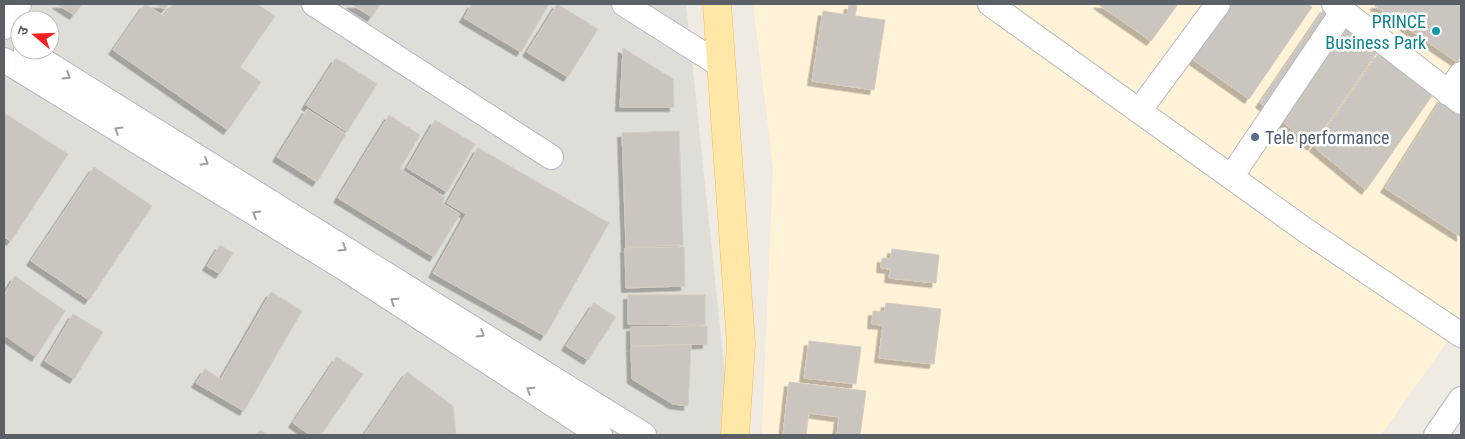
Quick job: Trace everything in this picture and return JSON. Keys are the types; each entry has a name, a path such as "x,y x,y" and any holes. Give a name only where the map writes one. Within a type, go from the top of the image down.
{"main road":[{"path":"717,4 741,344 735,435"}],"street":[{"path":"4,27 19,4"},
{"path":"314,4 551,157"},
{"path":"624,4 722,66"},
{"path":"990,4 1304,230 1461,335"},
{"path":"1139,111 1218,4"},
{"path":"1231,177 1338,7 1457,90"},
{"path":"4,60 344,268 565,399 644,435"},
{"path":"41,60 565,399 600,435"},
{"path":"1436,435 1461,399"}],"shaded area":[{"path":"29,4 686,4 727,393 721,435 4,435 4,44 10,34 10,60 60,60 60,10 25,10"},
{"path":"753,4 1461,4 1461,322 1381,435 762,435 773,167"}],"building":[{"path":"57,4 82,4 74,15"},
{"path":"145,4 164,16 173,4 257,4 275,16 240,67 261,82 228,130 113,50"},
{"path":"156,4 169,4 165,9"},
{"path":"351,4 380,4 372,17"},
{"path":"472,4 549,4 521,52 464,18"},
{"path":"557,4 598,29 568,77 527,52"},
{"path":"1098,4 1178,4 1151,41"},
{"path":"1219,4 1307,4 1312,7 1249,99 1185,54"},
{"name":"PRINCE Business Park","path":"1376,4 1461,4 1461,56 1457,62 1375,6"},
{"path":"849,5 857,6 855,16 885,20 874,90 812,81 823,11 847,15"},
{"path":"1325,8 1380,48 1312,146 1260,103"},
{"path":"623,48 673,79 674,107 620,107"},
{"path":"1379,53 1434,93 1366,190 1314,147"},
{"path":"336,58 377,84 347,132 306,105"},
{"path":"1442,98 1461,110 1461,237 1385,188"},
{"path":"307,109 346,134 317,182 277,157"},
{"path":"4,113 68,154 11,241 4,237"},
{"path":"389,115 420,135 400,169 445,197 442,203 460,214 434,257 338,198"},
{"path":"435,120 475,144 447,192 407,168"},
{"path":"679,131 683,245 626,247 622,133"},
{"path":"478,148 609,223 545,336 433,273 466,214 447,203"},
{"path":"94,167 152,206 89,300 31,261"},
{"path":"220,245 233,253 220,274 207,266"},
{"path":"684,247 685,286 626,288 625,248"},
{"path":"892,249 939,255 936,283 889,278 890,269 881,268 882,258 891,259"},
{"path":"15,276 65,311 36,357 4,335 4,295"},
{"path":"271,292 302,311 244,411 196,383 205,369 221,379"},
{"path":"628,295 705,295 705,325 628,324"},
{"path":"594,303 616,317 588,360 566,346"},
{"path":"886,303 941,309 934,364 879,358 883,325 872,324 873,311 884,312"},
{"path":"73,314 103,332 74,379 45,361"},
{"path":"707,326 707,344 631,346 631,327"},
{"path":"809,341 861,347 856,384 804,378"},
{"path":"691,344 688,406 673,404 632,379 631,347"},
{"path":"337,357 363,374 321,435 310,435 293,423"},
{"path":"407,372 453,406 456,435 364,435"},
{"path":"789,382 866,391 860,435 837,435 839,417 809,413 806,435 783,435"},
{"path":"260,430 267,435 256,435"}],"place":[{"name":"PRINCE Business Park","path":"1436,31"},
{"name":"Tele performance","path":"1255,137"}]}
